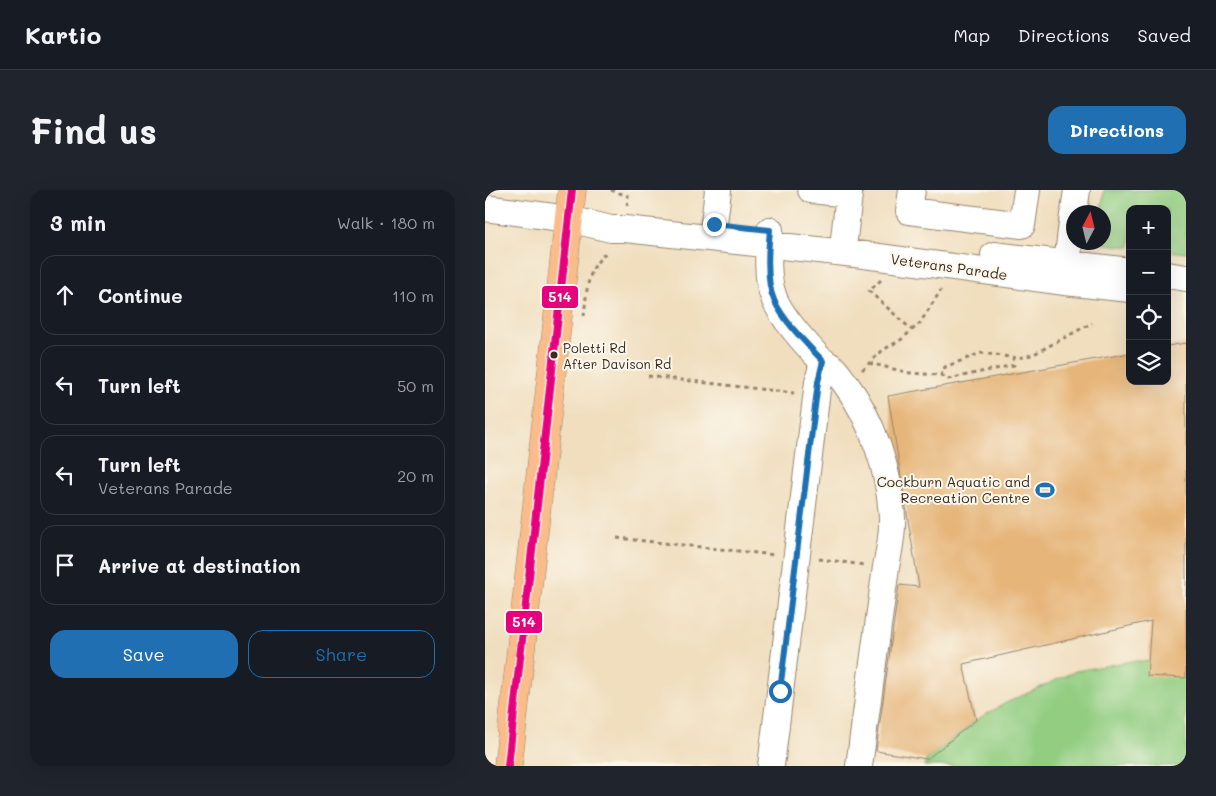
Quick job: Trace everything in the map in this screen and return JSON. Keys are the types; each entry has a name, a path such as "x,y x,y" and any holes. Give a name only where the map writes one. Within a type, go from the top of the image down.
{"main road":[{"path":"507,766 572,190"}],"street":[{"path":"714,224 718,190"},
{"path":"811,190 849,192 843,238"},
{"path":"912,190 909,211 1022,225 1027,190"},
{"path":"1075,205 1077,190"},
{"path":"485,208 569,218"},
{"name":"Veterans Parade","path":"569,218 609,212 714,224 769,237 1066,273 1126,271"},
{"name":"Veterans Parade","path":"569,218 611,229 769,237 843,238 1066,273 1126,288"},
{"path":"769,237 769,276 774,300 797,333 823,361 833,368 846,384 867,419 875,438 891,500 890,546 859,766"},
{"path":"1066,273 1069,250"},
{"path":"1171,276 1186,278"},
{"path":"1171,293 1186,295"},
{"path":"771,766 805,558 816,396 823,361"}],"path":[{"path":"611,190 628,196 627,204"},
{"path":"881,279 869,291 912,330"},
{"path":"846,384 883,350 902,339 920,323 941,290"},
{"path":"941,375 945,367 981,353 1013,358 1032,355 1092,324"},
{"path":"869,363 910,373 941,375 948,379 1014,365 1013,358"},
{"path":"648,376 816,396"},
{"path":"617,538 849,563"}],"green space":[{"path":"1104,190 1186,190 1186,253 1171,251 1171,205 1126,205 1126,246 1111,245 1111,205 1102,205"},
{"path":"1132,661 1186,662 1186,766 924,766 927,759 976,720 1006,703 1076,671"}],"building":[{"name":"Cockburn Aquatic and Recreation Centre","path":"1186,343 1186,678 1147,676 1151,621 963,664 976,720 927,759 876,751 899,585 919,587 888,396 1126,354 1126,385 1171,385 1171,345"}],"transit line":[{"name":"514","path":"508,766 572,190"}],"place":[{"name":"Poletti Rd After Davison Rd","path":"554,355"},
{"name":"Cockburn Aquatic and Recreation Centre","path":"1045,490"}],"route":[{"path":"714,224 770,230 768,244 769,276 774,300 797,333 823,361 818,382 780,691"}]}
